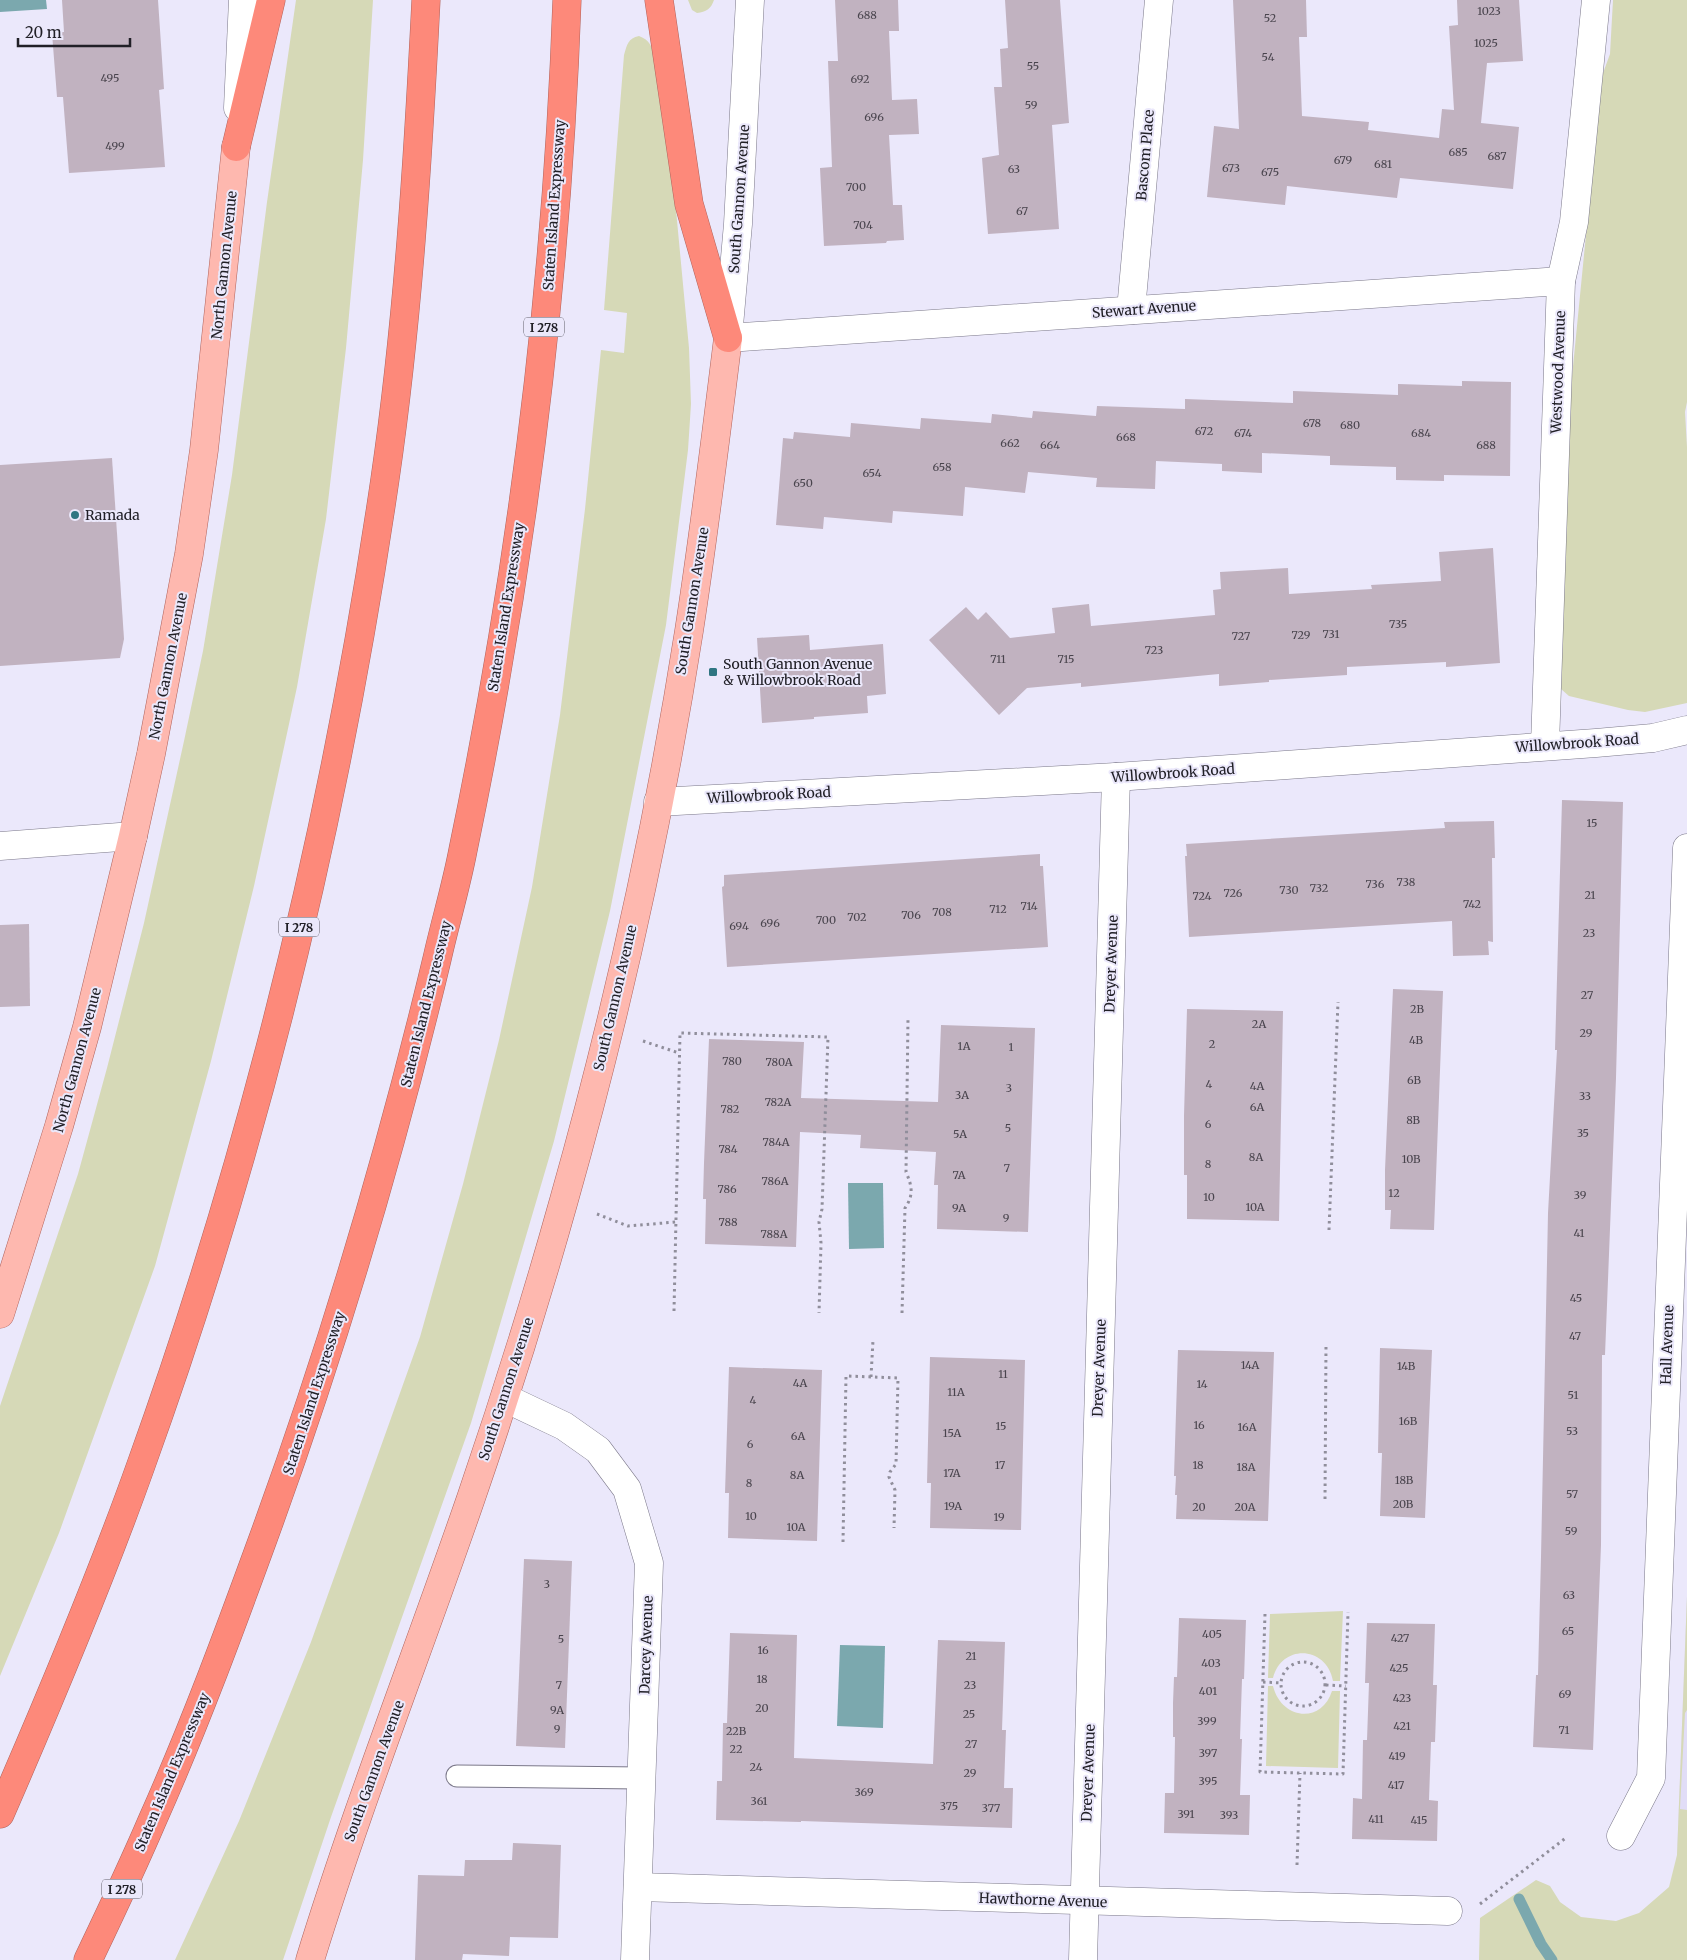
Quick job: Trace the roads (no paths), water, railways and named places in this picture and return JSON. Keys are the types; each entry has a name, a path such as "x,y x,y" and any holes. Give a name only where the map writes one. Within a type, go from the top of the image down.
{"highway":[{"path":"236,147 270,0"},
{"name":"I 278","path":"0,1814 104,1564 206,1273 254,1107 311,879 351,682 386,476 408,275 426,0"},
{"name":"Staten Island Expressway","path":"88,1960 154,1817 193,1724 300,1438 362,1244 416,1047 462,854 500,651 516,552 530,453 551,254 567,0"},
{"path":"659,0 689,204 728,338"}],"main road":[{"name":"North Gannon Avenue","path":"0,1314 30,1222 79,1054 134,836 152,754 189,554 204,450 236,147"},
{"name":"South Gannon Avenue","path":"310,1960 334,1883 505,1398 565,1198 584,1125 616,1000 658,802 689,631 728,338"}],"street":[{"name":"North Gannon Avenue","path":"236,147 243,0"},
{"name":"South Gannon Avenue","path":"728,338 740,195 750,0"},
{"name":"Bascom Place","path":"1131,310 1159,0"},
{"name":"Westwood Avenue","path":"1545,745 1560,281 1574,222 1596,0"},
{"name":"Stewart Avenue","path":"728,338 1560,281"},
{"name":"Willowbrook Road","path":"658,802 721,797 1116,777 1653,738 1687,730"},
{"name":"Dreyer Avenue","path":"1083,1960 1116,777"},
{"path":"0,846 134,836"},
{"name":"Hall Avenue","path":"1621,1836 1650,1778 1687,848"},
{"name":"Darcey Avenue","path":"505,1398 564,1426 598,1450 627,1489 649,1563 635,1960"},
{"name":"Hawthorne Avenue","path":"638,1887 1448,1911"}],"lane":[{"path":"457,1776 641,1778"}],"waterway":[{"path":"1519,1899 1541,1944 1552,1960"}],"place":[{"name":"Ramada","path":"75,515"},
{"name":"South Gannon Avenue & Willowbrook Road","path":"713,672"}]}
